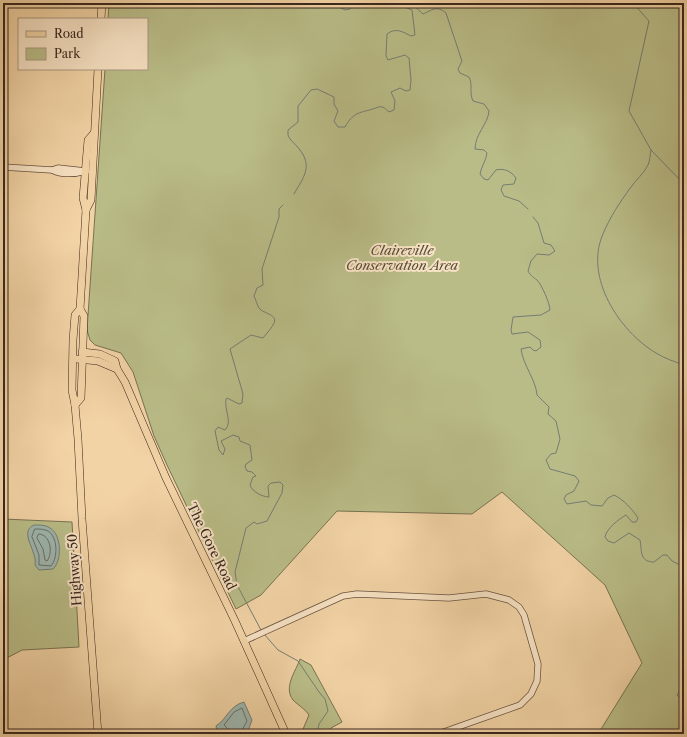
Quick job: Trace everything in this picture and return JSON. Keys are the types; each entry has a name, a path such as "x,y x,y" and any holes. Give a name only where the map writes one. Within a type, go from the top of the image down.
{"main road":[{"path":"101,18 102,3"},
{"name":"Highway 50","path":"98,70 94,133 96,140 89,171 91,200 86,210 80,310 76,315 72,358 72,390 75,405 98,734"},
{"name":"Highway 50","path":"75,405 81,398 81,356 84,316 80,310"},
{"name":"The Gore Road","path":"72,358 81,356 117,369 125,382 166,478 244,641 286,734"}],"street":[{"path":"3,167 52,170 77,174 89,171"},
{"path":"244,641 343,596 357,594 451,598 486,594 509,600 519,607 524,615 538,664 537,681 531,694 520,704 438,734"}],"green space":[{"name":"Claireville Conservation Area","path":"109,3 684,3 684,734 598,734 642,663 605,585 502,492 472,514 337,511 261,595 236,609 154,436 133,372 121,353 95,345 90,340 87,330 105,70 148,70 148,18 108,18"},
{"path":"3,519 72,522 79,647 22,650 3,660"},
{"path":"300,659 311,665 342,722 331,728 327,734 301,734 309,715 293,700 289,690 291,679"}],"water":[{"path":"34,525 43,525 48,527 54,531 57,536 59,542 59,554 56,565 53,569 39,570 35,565 34,554 28,537 30,528"},
{"path":"244,702 252,720 248,731 217,732 216,726 235,706"}],"waterway":[{"path":"338,3 339,7 345,10 350,9 353,3"},
{"path":"294,194 303,178 306,162 300,150 289,137 288,130 298,122 298,106 311,90 317,89 334,97 334,104 338,111 334,121 338,127 345,127 356,114 380,107 385,108 389,112 394,110 395,101 391,92 400,88 406,91 410,90 411,80 409,58 405,55 388,60 386,56 387,34 396,31 411,36 415,35 412,10 395,3"},
{"path":"633,3 649,21 629,111 651,150 684,184"},
{"path":"408,7 412,4 423,14 437,9 440,9 446,13 462,61 458,69 460,73 469,77 473,101 484,104 489,111 477,139 475,149 484,150 487,153 480,174 484,179 488,180 496,170 499,169 505,170 512,174 516,178 514,184 503,185 501,190 504,196 519,201 528,209"},
{"path":"651,150 648,165 623,198 603,234 598,251 598,268 608,301 629,331 656,353 684,365"},
{"path":"261,630 237,585 235,572 246,528 254,522 257,524 267,521 282,493 283,485 280,482 271,483 268,486 269,497 255,492 250,485 253,477 256,476 252,472 247,471 245,467 246,464 252,460 250,445 240,441 239,437 233,435 221,441 225,449 223,455 219,450 215,431 218,427 225,430 227,427 228,420 226,399 227,398 239,404 242,403 243,394 230,349 251,335 263,338 275,321 273,316 259,308 254,296 257,288 263,285 262,269 279,217 279,209 283,205"},
{"path":"533,217 538,223 544,243 551,245 555,251 549,255 537,254 531,261 528,271 541,286 550,310 541,315 513,317 511,330 512,334 528,332 540,340 541,347 536,351 530,347 521,349 537,395 549,407 548,414 556,421 560,439 556,453 551,454 546,460 550,469 575,476 579,481 574,491 566,495 564,499 567,504 586,501 591,505 602,506 608,498 614,495 624,502 638,518 636,522 632,522 626,515 613,524 605,537 608,541 614,543 629,533 640,540 642,555 646,560 654,562 663,555 667,555 672,561 684,567"},
{"path":"264,634 278,650 298,661 325,699 328,711 319,724 317,734"},
{"path":"684,684 677,695 684,702"}]}
